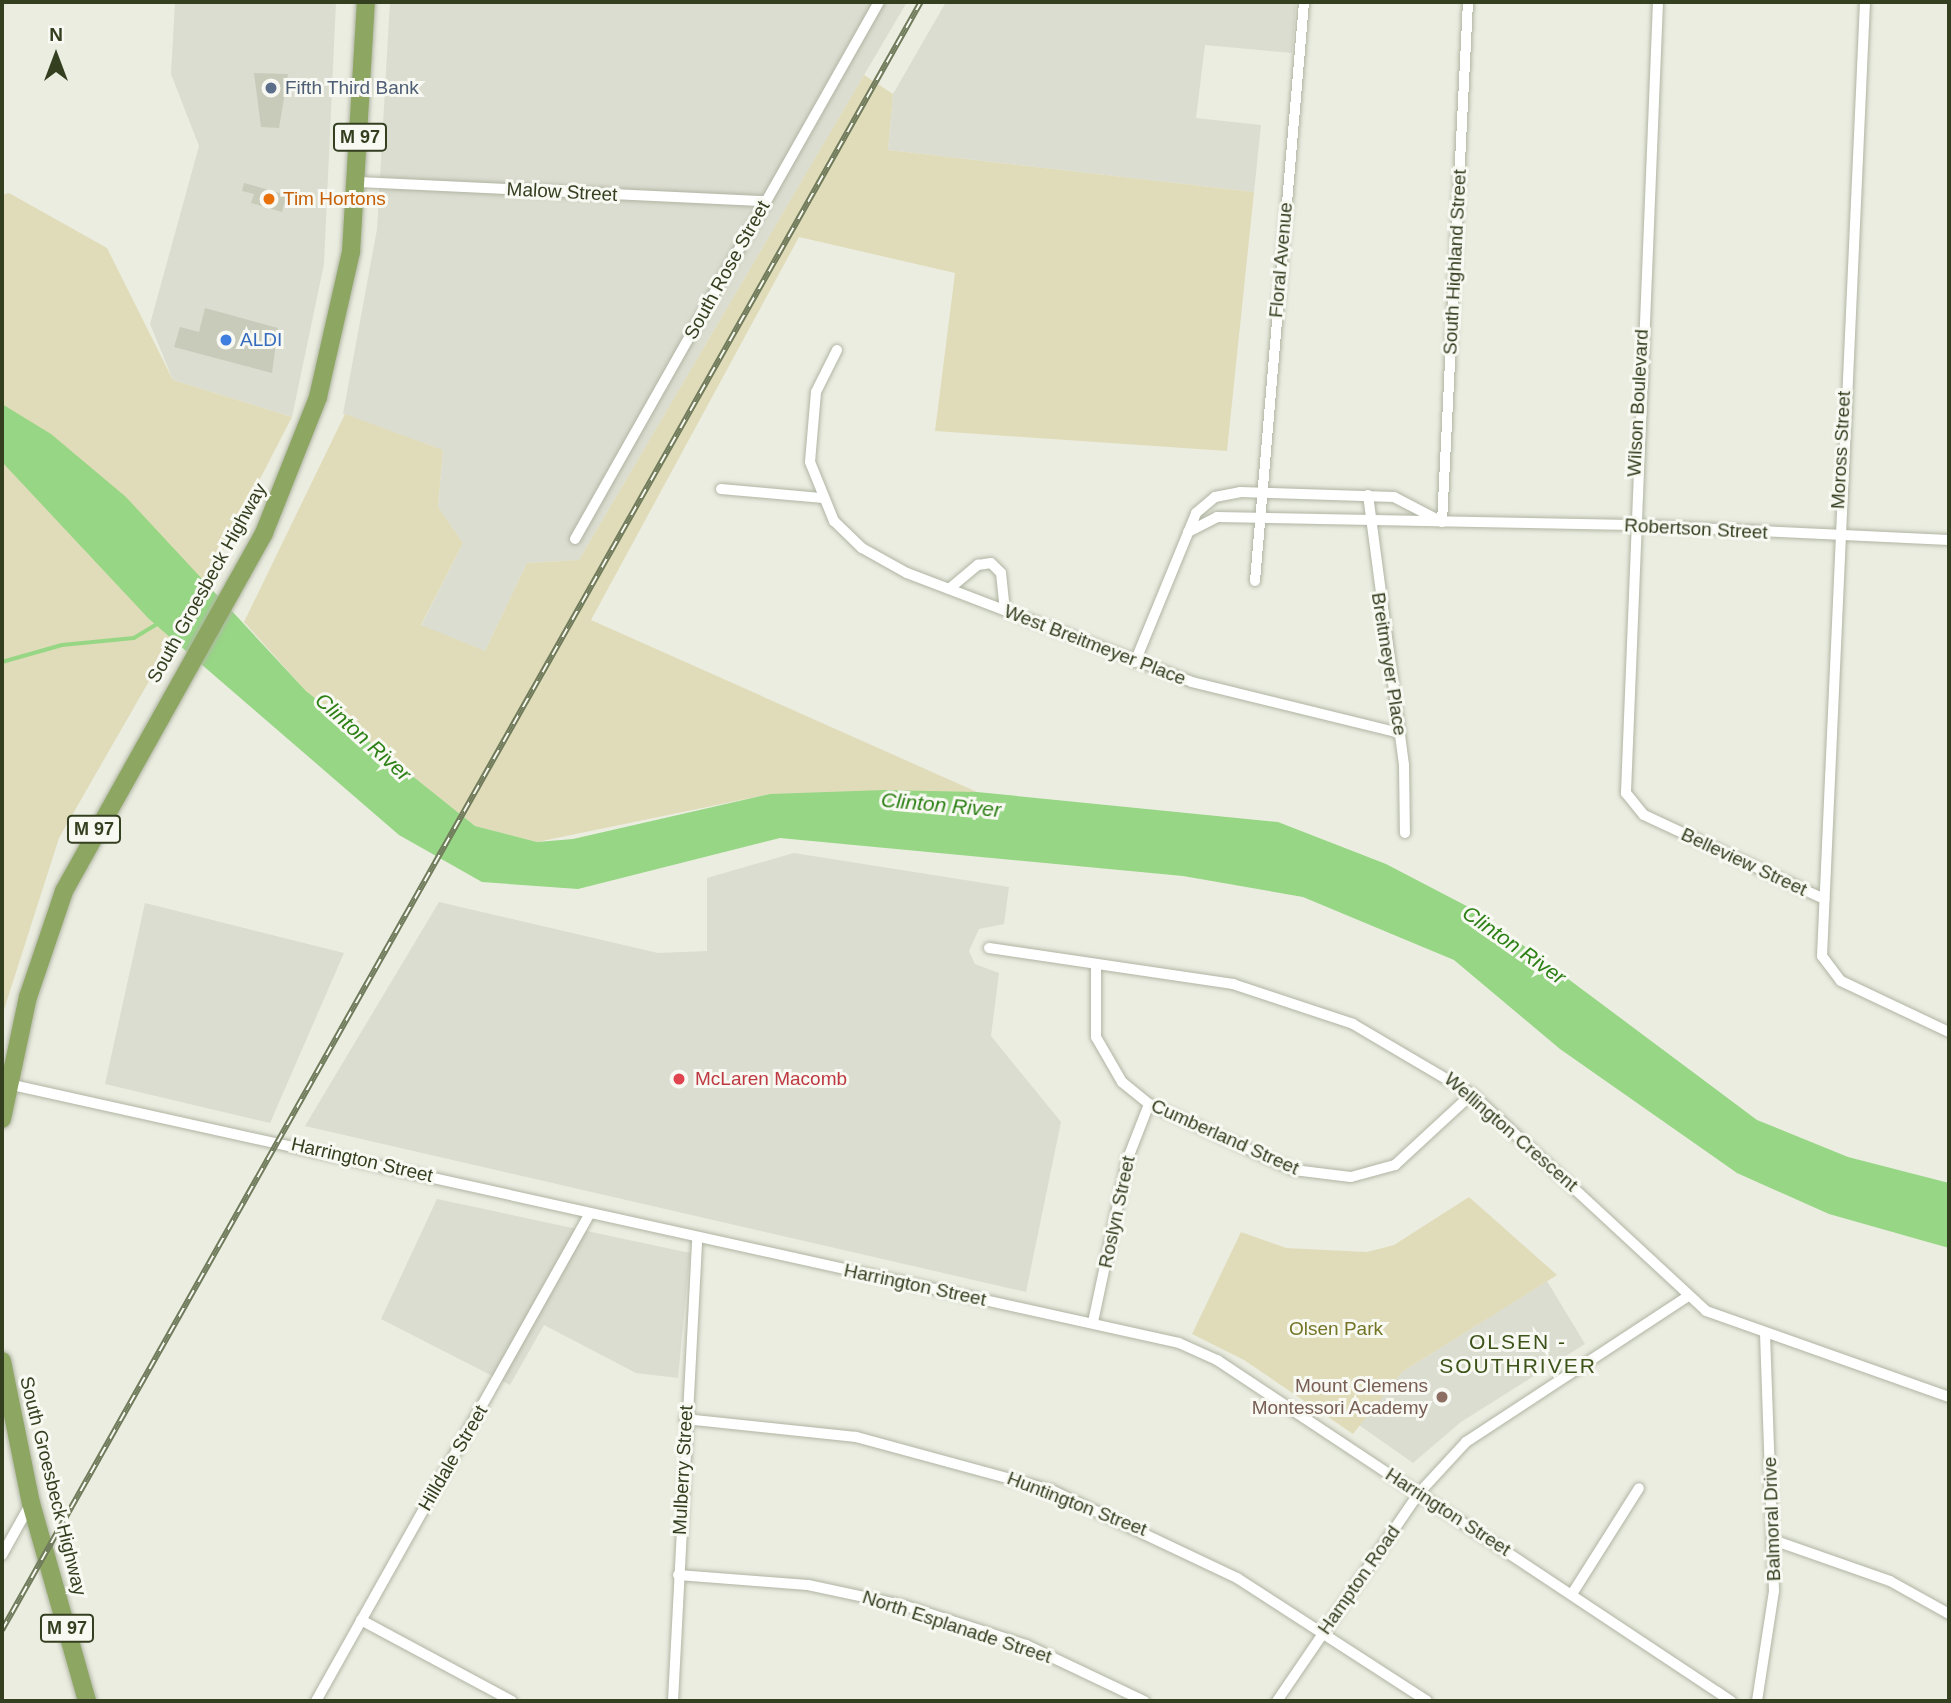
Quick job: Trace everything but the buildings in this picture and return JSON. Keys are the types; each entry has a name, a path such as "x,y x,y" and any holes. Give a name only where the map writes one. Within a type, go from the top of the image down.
{"main road":[{"name":"South Groesbeck Highway","path":"2,1119 27,997 64,891 183,671 233,588 286,485 318,397 343,299 358,182 366,2"},
{"name":"South Groesbeck Highway","path":"2,1361 5,1400 87,1701"}],"street":[{"name":"South Rose Street","path":"575,539 879,2"},
{"name":"Floral Avenue","path":"1255,582 1260,492 1304,2"},
{"name":"South Highland Street","path":"1442,522 1468,2"},
{"name":"Wilson Boulevard","path":"1629,804 1632,525 1658,2"},
{"name":"Moross Street","path":"1824,899 1837,537 1865,2"},
{"name":"Malow Street","path":"358,182 766,201"},
{"name":"West Breitmeyer Place","path":"837,350 822,372 810,426 810,462 821,498 862,548 949,589 1135,662 1246,697 1400,733"},
{"path":"721,489 821,498"},
{"path":"1135,662 1188,532 1210,499 1260,492 1368,495 1410,502 1442,522"},
{"name":"Breitmeyer Place","path":"1368,495 1367,520 1400,733 1405,833"},
{"name":"Robertson Street","path":"1188,532 1211,518 1258,518 1632,525 1837,537 1949,540"},
{"path":"949,589 978,565 991,563 1001,573 1004,610"},
{"name":"Belleview Street","path":"1629,804 1824,899 1826,969 1949,1032"},
{"name":"Wellington Crescent","path":"989,948 1233,984 1309,1005 1433,1065 1472,1094 1687,1297 1765,1336 1949,1397"},
{"name":"Cumberland Street","path":"1096,965 1100,1047 1122,1082 1149,1104 1294,1170 1337,1177 1375,1172 1408,1157 1472,1094"},
{"name":"Harrington Street","path":"8,1084 328,1151 589,1215 1093,1322 1179,1343 1217,1360 1731,1701"},
{"name":"Roslyn Street","path":"1093,1322 1128,1158 1149,1104"},
{"name":"Hilldale Street","path":"316,1701 589,1215"},
{"name":"Mulberry Street","path":"673,1701 685,1419 697,1239"},
{"name":"Hampton Road","path":"1277,1701 1419,1493 1481,1429 1687,1297"},
{"name":"Balmoral Drive","path":"1757,1701 1773,1618 1773,1540 1765,1336"},
{"name":"Huntington Street","path":"685,1419 856,1437 1042,1487 1192,1552 1323,1632 1427,1701"},
{"path":"1572,1594 1639,1488"},
{"path":"2,1555 31,1503"},
{"path":"1773,1540 1890,1581 1949,1614"},
{"name":"North Esplanade Street","path":"678,1575 808,1585 906,1606 1026,1645 1144,1701"},
{"path":"361,1620 512,1701"}],"shaded area":[{"path":"175,2 336,2 324,264 292,417 173,380 150,324 199,146 171,74"},
{"path":"390,2 907,2 579,560 527,563 485,651 421,626 463,543 438,507 443,450 343,414 377,229"},
{"path":"946,2 1296,2 1292,53 1205,45 1196,118 1261,125 1254,192 888,150 893,94"},
{"name":"McLaren Macomb","path":"794,853 1009,887 1004,924 979,929 969,951 975,964 999,973 991,1036 1061,1122 1026,1292 305,1126 439,902 658,953 707,951 707,878"},
{"path":"145,903 344,953 270,1123 105,1084"},
{"path":"437,1199 690,1253 678,1378 636,1373 544,1325 510,1385 381,1319"},
{"name":"Mount Clemens Montessori Academy","path":"1547,1281 1585,1344 1461,1422 1413,1463 1359,1425 1402,1372"}],"green space":[{"path":"864,75 893,94 888,150 1254,192 1227,451 935,431 955,273 799,237 591,620 977,792 770,794 537,842 475,826 306,691 244,622 345,414 443,450 438,507 463,543 421,625 485,651 527,563 579,560"},
{"path":"9,193 107,248 173,380 292,417 214,568 59,838 2,1016 2,195"},
{"name":"Olsen Park","path":"1469,1197 1557,1275 1402,1372 1353,1434 1244,1360 1192,1334 1241,1232 1286,1248 1367,1252 1394,1245"}],"water":[{"name":"Clinton River","path":"2,404 51,434 126,497 306,691 475,826 537,842 573,839 770,794 884,790 977,792 1278,822 1386,864 1480,913 1757,1120 1848,1157 1949,1183 1949,1248 1829,1214 1737,1173 1560,1049 1454,960 1303,897 1183,876 780,838 578,889 482,882 399,835 149,619 2,462"}],"waterway":[{"path":"2,662 62,645 134,638 157,624"}],"railway":[{"path":"2,1630 921,2"}],"place":[{"name":"Fifth Third Bank","path":"271,88"},
{"name":"Tim Hortons","path":"269,199"},
{"name":"ALDI","path":"226,340"},
{"name":"McLaren Macomb","path":"679,1079"},
{"name":"Mount Clemens Montessori Academy","path":"1442,1397"}],"district":[{"name":"OLSEN - SOUTHRIVER","path":"1518,1354"}]}
